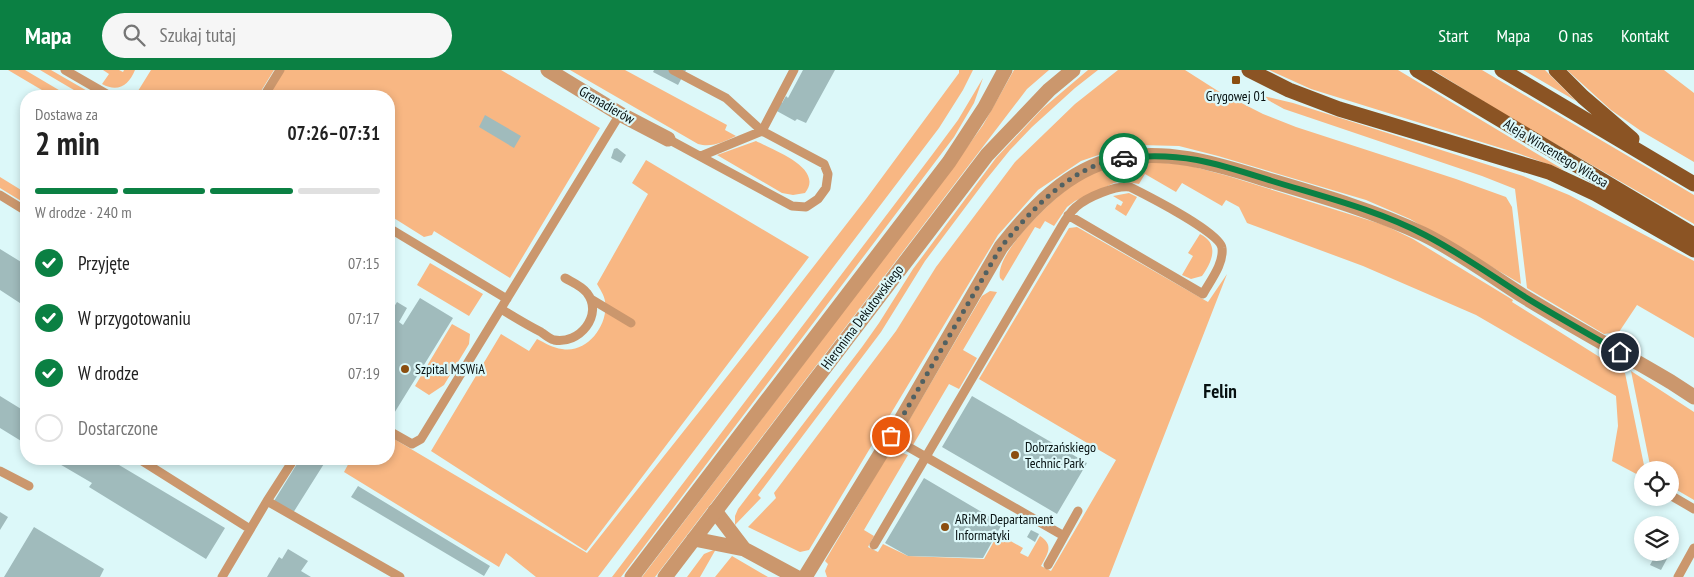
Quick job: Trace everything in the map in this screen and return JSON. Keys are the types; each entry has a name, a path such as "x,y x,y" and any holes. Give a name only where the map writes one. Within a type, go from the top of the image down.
{"main road":[{"path":"1250,70 1289,90 1339,109 1550,172 1596,194 1694,250"},
{"name":"Aleja Wincentego Witosa","path":"1417,70 1694,235"},
{"path":"1502,70 1694,184"},
{"path":"1556,70 1582,97 1666,167"}],"street":[{"name":"Grenadierów","path":"548,70 620,114 668,139"},
{"name":"Hieronima Dekutowskiego","path":"632,577 949,162 985,107 1004,70"},
{"name":"Hieronima Dekutowskiego","path":"665,577 982,162 1049,90 1073,70"},
{"path":"805,577 891,436 1001,247 1022,221 1063,184 1091,168 1115,159 1150,155 1182,156 1209,161 1352,205 1395,221 1444,246 1525,297 1694,397"},
{"path":"715,511 744,549"},
{"path":"694,539 744,549 796,577"}],"lane":[{"path":"65,70 100,90"},
{"path":"268,90 280,70"},
{"path":"668,139 792,206 806,207 818,199 826,188 828,174 824,164 762,131 726,98 673,70"},
{"path":"701,156 762,131 794,70"},
{"path":"395,434 412,444 421,439 620,114"},
{"path":"874,545 1068,215 1077,206 1107,191 1119,187 1130,187 1208,230 1221,243 1221,257 1218,267 1203,294 1068,215"},
{"path":"0,195 20,207"},
{"path":"395,232 507,299"},
{"path":"501,309 553,340 569,340 581,334 590,320 593,308 586,291 565,278"},
{"path":"590,299 631,323"},
{"path":"891,436 1064,536"},
{"path":"149,465 250,529"},
{"path":"222,577 290,465"},
{"path":"0,471 30,486"},
{"path":"1679,500 1694,509"},
{"path":"267,501 400,577"},
{"path":"1048,564 1078,511"},
{"path":"1678,577 1694,548"}],"shaded area":[{"path":"8,70 25,70 59,90 42,90"},
{"path":"40,70 51,70 86,90 74,90"},
{"path":"103,70 119,70 123,72 124,70 135,70 130,80 122,86 113,88 102,84 109,74"},
{"path":"151,70 274,70 262,90 139,90"},
{"path":"284,70 501,70 600,128 510,278 434,231 432,235 424,237 395,219 395,90 271,90"},
{"path":"570,70 625,70 727,125 725,130 736,136 713,145 698,144"},
{"path":"959,70 973,70 939,128 598,577 536,577 506,553 499,567 344,472 348,465 395,465 395,440 587,553 866,199 959,73"},
{"path":"1014,70 1049,70 1027,89 655,577 642,577 955,164 983,125"},
{"path":"1088,70 1098,70 1032,127 985,181 925,261 881,332 758,495 761,498 735,525 735,516 738,509 862,347 913,269 996,158 1042,109"},
{"path":"1118,70 1185,70 1218,91 1263,114 1296,127 1506,197 1512,207 1521,284 1410,219 1366,200 1179,146 1139,145 1113,150 1081,161 1038,190 998,235 809,550 800,552 748,527 776,498 774,493 896,331 936,267 1015,162 1075,104"},
{"path":"1269,70 1398,70 1564,170 1520,154 1311,89"},
{"path":"1433,70 1482,70 1694,195 1694,224 1502,113"},
{"path":"1523,70 1545,70 1576,101"},
{"path":"1567,70 1664,70 1694,93 1694,162 1641,131 1611,110"},
{"path":"983,78 974,103 954,137 621,577 612,577 932,155 958,120"},
{"path":"1259,95 1293,103 1523,176 1569,195 1694,261 1694,338 1637,305 1619,332 1604,334 1527,288 1515,189 1284,109"},
{"path":"756,141 784,155 803,168 808,176 809,184 805,193 793,195 782,193 717,155"},
{"path":"646,160 809,257 586,551 431,451 501,334 529,351 537,339 555,348 571,349 580,347 588,342 600,328 605,310 602,292 597,284 648,194 632,183"},
{"path":"1154,162 1187,165 1384,225 1413,239 1513,300 1512,302 1625,373 1643,461 1634,461 1634,473 1612,461 1618,426 1616,396 1476,315 1363,266 1247,223 1239,207 1226,200 1222,206 1182,183 1176,192 1145,174 1139,184 1122,181 1114,183 1075,201 1067,207 1054,226 1045,221 1040,229 1035,227 1003,281 1000,278 1001,267 1007,253 1045,208 1083,178 1109,168 1127,164"},
{"path":"0,177 20,189 20,200 0,188"},
{"path":"1129,193 1137,197 1126,216 1115,209 1117,204 1121,206 1123,202 1113,196"},
{"path":"1077,227 1208,302 1227,274 1109,577 827,577 825,571 828,564 825,561 887,456 897,451 908,455 864,530 874,536 868,547 878,552 883,544 908,556 984,559 998,534 1023,548 1020,553 1028,557 1040,536 1048,546 1041,566 1051,571 1116,460 979,379 1069,228"},
{"path":"1200,234 1210,243 1212,248 1211,259 1202,276 1191,279 1182,275 1193,256 1188,253"},
{"path":"430,263 483,294 469,316 417,285"},
{"path":"990,291 997,292 963,350 977,358 959,389 949,384 913,445 906,438 904,433 905,427 982,296"},
{"path":"452,324 470,334 469,344 444,385 429,395 415,386"},
{"path":"1631,371 1694,412 1694,500 1679,491 1679,461 1649,461"},
{"path":"716,549 700,577 687,577 704,554"},
{"path":"732,556 768,577 715,577"}],"building":[{"path":"654,70 686,70 678,85 653,72"},
{"path":"803,70 835,70 806,123 797,119 795,121 775,110 779,101 782,103 786,96 788,98"},
{"path":"485,115 521,136 514,148 479,127"},
{"path":"617,148 626,155 621,163 611,158 614,149"},
{"path":"0,249 20,261 20,303 0,290"},
{"name":"Szpital MSWiA","path":"420,298 453,318 395,412 395,305 397,302 407,308 399,322 403,325"},
{"path":"0,396 20,408 20,440 0,428"},
{"name":"Dobrzańskiego Technic Park","path":"972,396 1087,463 1057,514 942,447"},
{"path":"61,465 119,465 225,528 206,559 89,487 92,483"},
{"path":"296,465 323,465 293,513 274,501"},
{"path":"924,478 1002,524 983,558 908,556 885,543"},
{"path":"358,486 490,566 484,576 351,497"},
{"path":"0,512 8,517 0,530"},
{"path":"34,527 104,569 100,577 4,577"},
{"path":"1031,530 1039,534 1035,542 1027,537"},
{"path":"288,549 308,561 301,571 311,577 267,577 279,557 282,559"},
{"path":"1652,561 1666,561 1661,570 1650,565"}],"way so far":[{"path":"891,436 1001,247 1022,221 1063,184 1091,168 1115,159 1124,158"}],"place":[{"name":"Grygowej 01","path":"1236,80"},
{"name":"Szpital MSWiA","path":"405,369"},
{"name":"Dobrzańskiego Technic Park","path":"1015,455"},
{"name":"ARiMR Departament Informatyki","path":"945,527"}],"district":[{"name":"Felin","path":"1220,391"}],"route":[{"path":"1124,158 1150,155 1182,156 1209,161 1352,205 1395,221 1438,242 1525,297 1620,352"}]}
